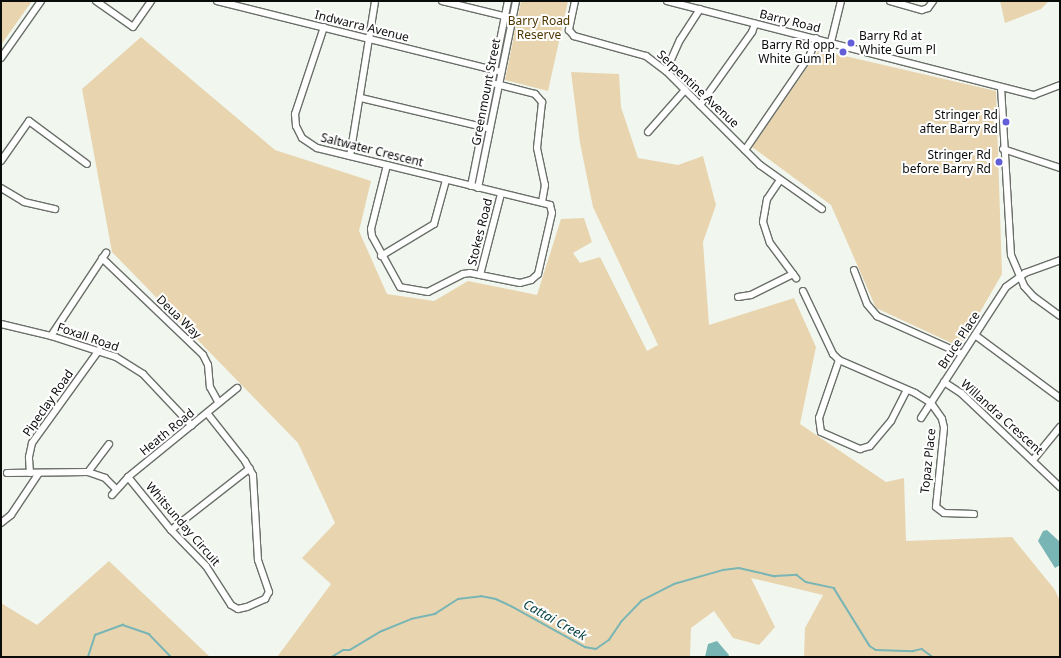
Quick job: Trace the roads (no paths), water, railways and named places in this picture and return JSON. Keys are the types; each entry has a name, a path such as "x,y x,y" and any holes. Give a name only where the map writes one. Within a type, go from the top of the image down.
{"street":[{"path":"1,58 41,1"},
{"path":"96,1 133,27 151,1"},
{"name":"Indwarra Avenue","path":"217,1 498,71"},
{"path":"350,156 361,98 375,1"},
{"path":"442,1 512,18"},
{"name":"Greenmount Street","path":"478,188 491,129 508,1"},
{"name":"Greenmount Street","path":"498,71 516,1"},
{"name":"Serpentine Avenue","path":"575,1 569,30 574,36 636,52 666,71 745,150 780,180 822,209"},
{"name":"Barry Road","path":"667,1 1037,95 1060,85"},
{"path":"831,42 841,1"},
{"path":"890,1 922,10 925,10 933,1"},
{"path":"666,71 680,40 700,10"},
{"path":"700,105 752,32 755,24"},
{"name":"Saltwater Crescent","path":"324,28 295,114 296,126 302,138 309,144 350,156 501,194 542,202 552,207 538,274 531,280 520,283 480,275"},
{"path":"745,150 810,55 816,38"},
{"path":"496,83 535,94 542,102 537,148 544,182 542,202"},
{"name":"Greenmount Street","path":"472,186 484,127 496,83"},
{"path":"1001,87 1003,149 1010,247 1019,277 1034,297 1060,316"},
{"path":"648,132 685,90"},
{"path":"361,98 491,129"},
{"path":"1,160 28,121 86,164"},
{"path":"1003,149 1060,168"},
{"path":"386,165 371,229 381,256 400,287 422,292 435,290 463,274 480,275"},
{"path":"381,256 434,224 446,180"},
{"path":"738,297 751,295 795,276 770,243 763,222 767,199 780,180"},
{"path":"1,188 24,202 55,209"},
{"name":"Stokes Road","path":"480,275 501,194"},
{"name":"Deua Way","path":"51,336 104,255 203,355 208,365 210,387 219,403"},
{"name":"Bruce Place","path":"921,418 1002,292 1019,277 1060,260"},
{"path":"854,270 867,304 877,316 962,354"},
{"path":"803,291 828,349 839,360 907,390 931,403"},
{"name":"Foxall Road","path":"1,324 51,336 99,350 116,357 142,374 192,426"},
{"path":"975,335 1060,398"},
{"name":"Pipeclay Road","path":"30,473 28,457 32,442 99,350"},
{"path":"839,360 819,418 822,432 860,449 870,446 891,421 907,390"},
{"name":"Willandra Crescent","path":"944,382 961,393 1033,460 1060,488"},
{"name":"Heath Road","path":"112,495 128,477 237,388"},
{"name":"Topaz Place","path":"931,403 942,419 944,428 936,507 944,513 974,514"},
{"name":"Whitsunday Circuit","path":"128,477 171,530 206,566 231,605 238,609 247,607 265,599 269,592 258,560 255,488 250,468 207,414"},
{"path":"1033,460 1060,427"},
{"path":"88,472 109,444"},
{"path":"171,530 250,468"},
{"path":"8,473 88,472 105,478 116,489"},
{"path":"1,523 11,515 39,473"}],"water":[{"path":"1047,530 1060,542 1060,565 1055,568 1038,541 1043,531"},
{"path":"717,641 729,655 728,657 705,657 708,644"}],"waterway":[{"name":"Cattai Creek","path":"332,657 343,650 350,650 382,631 411,619 435,614 458,599 481,596 496,599 585,647 596,649 609,640 621,622 641,601 674,584 723,570 739,568 775,576 797,575 806,582 834,588 870,646 876,650 913,651 922,649 933,657"},
{"name":"Cattai Creek","path":"88,657 95,635 123,625 149,634 171,657"}],"place":[{"name":"Barry Rd at White Gum Pl","path":"851,43"},
{"name":"Barry Rd opp White Gum Pl","path":"843,52"},
{"name":"Stringer Rd after Barry Rd","path":"1006,122"},
{"name":"Stringer Rd before Barry Rd","path":"999,162"}],"park label":[{"name":"Barry Road Reserve","path":"539,28"}]}
